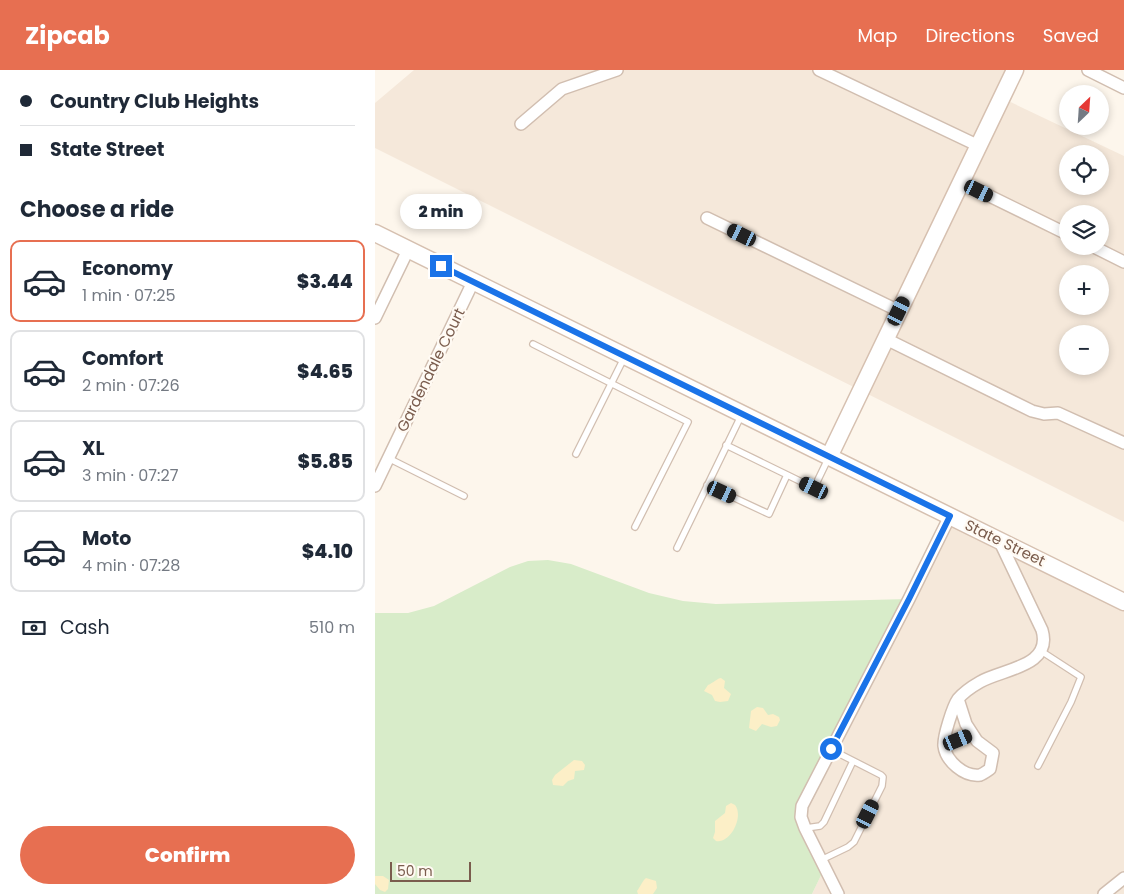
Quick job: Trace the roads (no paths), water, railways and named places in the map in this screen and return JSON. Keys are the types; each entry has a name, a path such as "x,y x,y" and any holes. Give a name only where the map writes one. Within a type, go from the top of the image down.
{"main road":[{"path":"829,457 1015,70"},
{"name":"State Street","path":"375,234 1124,602"}],"street":[{"path":"521,124 545,101 562,89 617,70"},
{"path":"819,70 979,146"},
{"path":"1088,70 1124,88"},
{"path":"961,182 1059,230"},
{"path":"707,218 899,311"},
{"path":"375,318 408,250"},
{"path":"1109,254 1124,262"},
{"name":"Gardendale Court","path":"375,486 473,282"},
{"path":"886,339 1032,411 1044,414 1058,413 1124,443"},
{"path":"838,894 805,828 801,817 802,806 950,516"},
{"path":"958,699 966,724 972,734 977,741 993,754 990,769 980,775 963,772 949,759 944,746 949,721 958,699 980,682 1029,663 1041,651 1044,643 1042,630 999,540"},
{"path":"1103,894 1124,878"}],"lane":[{"path":"533,344 688,422 635,527"},
{"path":"576,454 625,356"},
{"path":"677,548 741,414"},
{"path":"726,445 814,488 829,457"},
{"path":"389,458 464,496"},
{"path":"707,485 769,514 787,474"},
{"path":"1038,766 1071,702 1081,677 1041,651"},
{"path":"944,746 972,734"},
{"path":"821,860 848,847 854,842 882,786 883,777 831,749"},
{"path":"805,828 820,826 824,822 853,761"}]}
